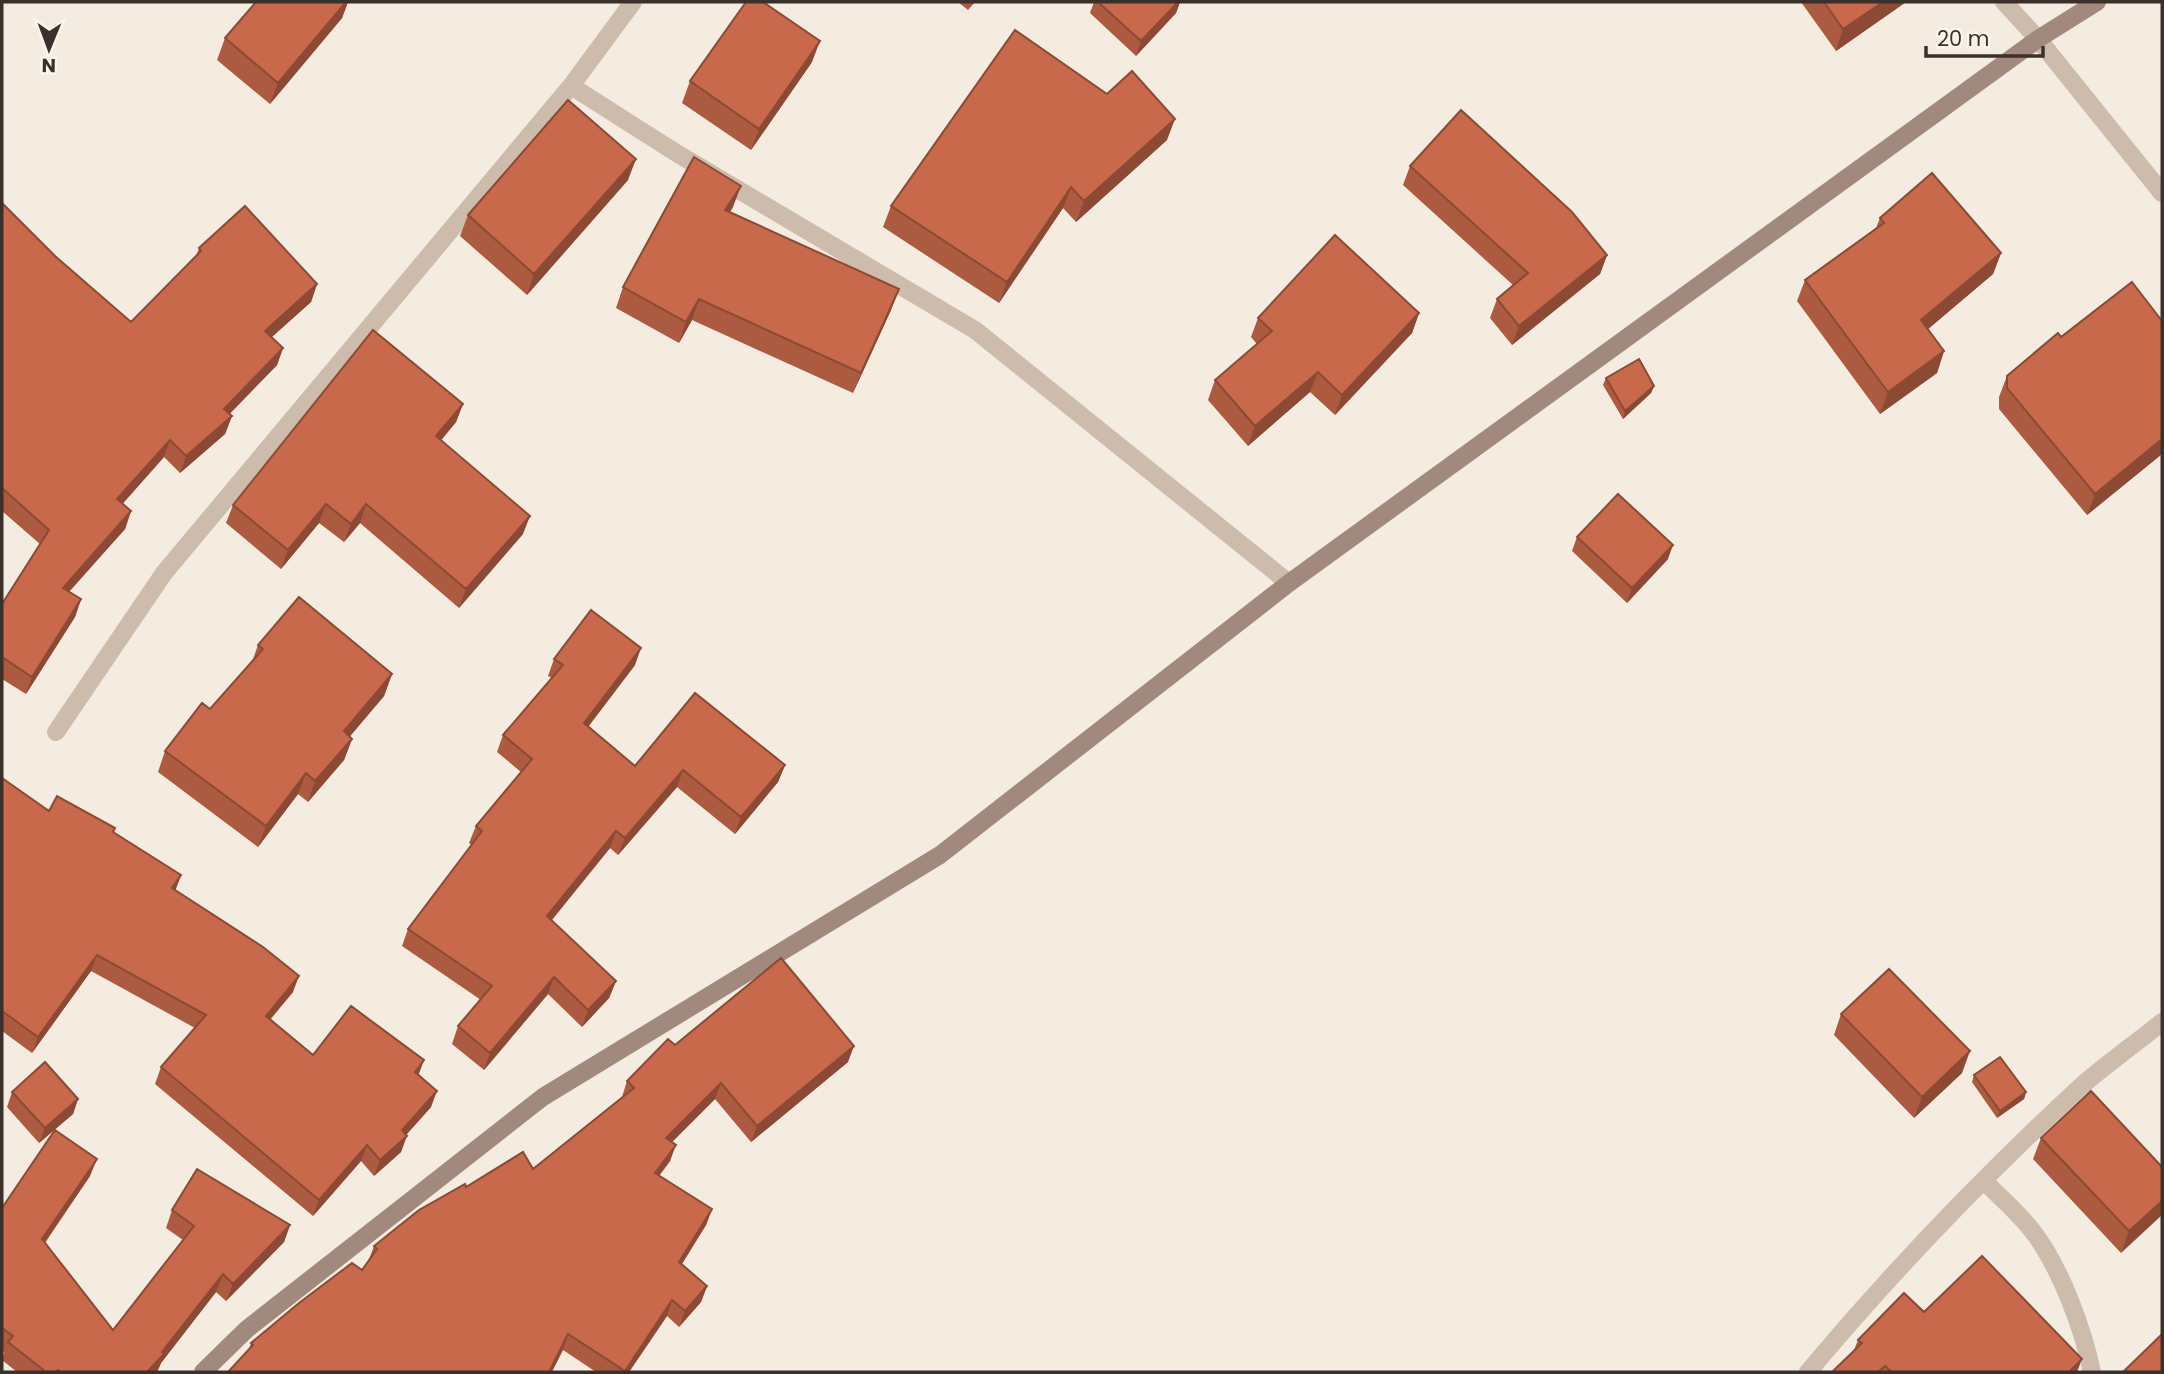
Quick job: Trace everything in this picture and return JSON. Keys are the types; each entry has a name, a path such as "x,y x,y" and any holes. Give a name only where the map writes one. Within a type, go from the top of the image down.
{"main road":[{"path":"203,1372 247,1329 543,1097 940,855 1289,583 2038,39 2097,2"}],"street":[{"path":"55,732 164,573 571,86 633,2"},
{"path":"2004,2 2038,39 2162,193"},
{"path":"571,86 678,154 975,330 1289,583"},
{"path":"1808,1372 1909,1259 2080,1087 2162,1022"},
{"path":"1985,1182 2032,1230 2046,1250 2087,1347 2092,1372"}],"building":[{"path":"256,2 346,2 278,83 225,38"},
{"path":"746,2 763,2 820,41 759,129 690,81"},
{"path":"1098,2 1178,2 1141,41"},
{"path":"1824,2 1883,2 1843,29"},
{"path":"1015,30 1107,94 1132,71 1175,119 1084,201 1071,187 1007,282 891,206"},
{"path":"568,100 636,159 534,274 468,215"},
{"path":"1461,110 1572,212 1607,255 1519,326 1497,299 1528,273 1410,166"},
{"path":"694,157 741,186 725,210 899,289 861,373 699,299 686,322 623,287"},
{"path":"1932,173 2001,253 1921,320 1944,351 1888,392 1805,280 1884,223 1880,218"},
{"path":"2,203 55,256 131,322 201,251 199,248 245,206 317,284 265,331 283,348 224,409 232,416 186,456 170,440 117,499 131,511 63,588 81,599 32,677 2,657 2,604 49,530 2,488"},
{"path":"1335,235 1419,313 1342,395 1318,372 1255,426 1215,380 1272,331 1258,318"},
{"path":"2132,282 2162,321 2162,439 2095,494 2007,388 2007,376 2058,333 2061,337"},
{"path":"373,330 463,404 436,436 530,516 466,589 366,504 351,524 326,504 288,550 233,505"},
{"path":"1639,359 1654,386 1625,411 1606,378"},
{"path":"1618,494 1673,545 1632,588 1577,537"},
{"path":"299,597 392,674 344,731 352,739 315,781 306,773 266,826 165,751 202,703 210,709 263,649 258,645"},
{"path":"591,610 641,648 584,723 635,766 695,693 785,765 741,817 683,770 625,838 616,831 547,916 616,981 588,1010 554,977 490,1053 458,1026 492,986 408,929 482,831 476,826 532,759 503,735 563,665 554,659"},
{"path":"2,778 49,811 57,796 115,828 113,832 181,875 172,888 263,947 299,976 266,1016 313,1055 351,1006 424,1060 415,1072 437,1091 402,1130 407,1136 380,1160 367,1145 319,1200 161,1067 206,1015 97,955 38,1037 2,1011"},
{"path":"781,958 854,1046 757,1126 721,1083 666,1138 676,1145 655,1173 712,1209 679,1262 707,1286 685,1311 672,1300 625,1371 568,1334 549,1372 228,1372 253,1345 251,1343 299,1303 352,1263 362,1270 377,1249 374,1246 419,1210 465,1184 466,1187 523,1152 533,1169 634,1088 627,1081 668,1039 675,1045"},
{"path":"1889,969 1970,1051 1922,1097 1841,1014"},
{"path":"2000,1057 2026,1092 2000,1111 1974,1075"},
{"path":"45,1062 78,1099 45,1128 12,1092"},
{"path":"2091,1091 2162,1167 2162,1201 2129,1231 2041,1138"},
{"path":"55,1130 97,1159 42,1239 113,1330 194,1226 172,1210 197,1169 290,1225 233,1284 223,1274 162,1352 164,1354 147,1372 46,1372 8,1342 13,1336 2,1328 2,1208"},
{"path":"1982,1256 2082,1359 2069,1372 1892,1372 1885,1366 1878,1372 1832,1372 1862,1343 1858,1340 1904,1293 1924,1312"},
{"path":"2162,1334 2162,1372 2123,1372"}]}
